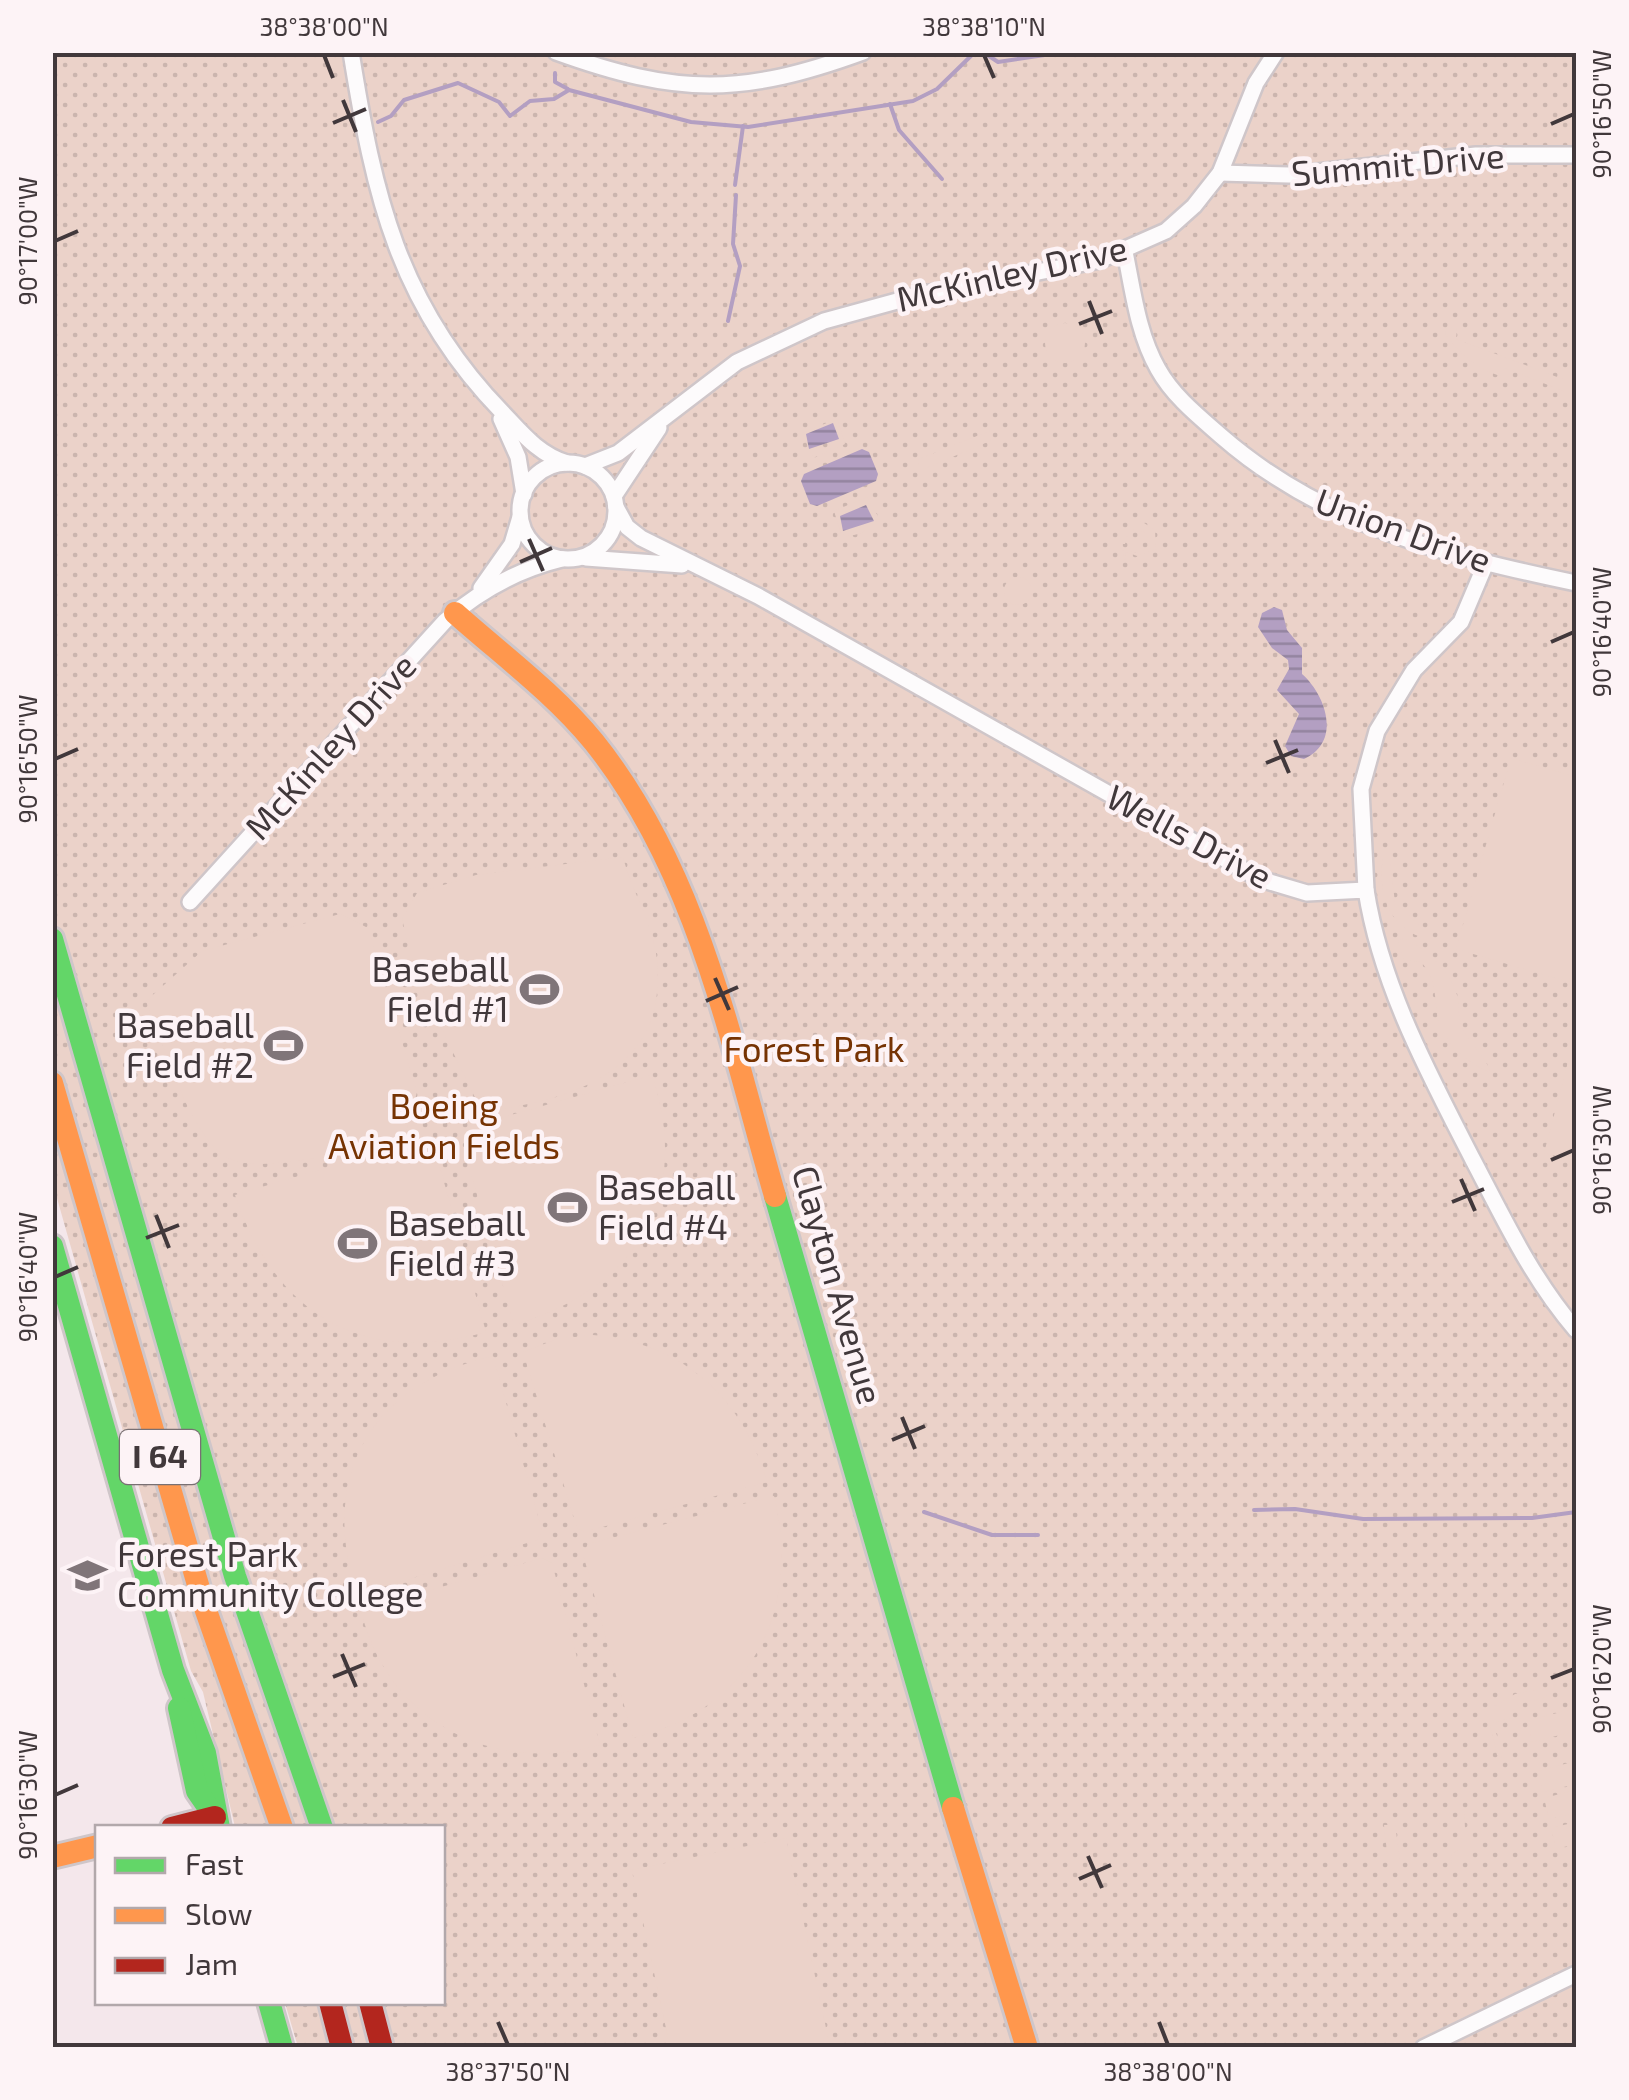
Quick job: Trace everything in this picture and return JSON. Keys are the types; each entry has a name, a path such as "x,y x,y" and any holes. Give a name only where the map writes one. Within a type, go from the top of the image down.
{"main road":[{"name":"Clayton Avenue","path":"455,613 530,677 592,741 646,822 696,924 942,1773 1028,2048"},
{"name":"I 64","path":"52,939 235,1576 321,1825"},
{"name":"I 64","path":"52,1083 198,1585 281,1825"},
{"path":"52,1246 172,1670 206,1753 215,1786 217,1822"},
{"path":"52,1856 95,1847"},
{"path":"270,2005 282,2048"},
{"path":"331,2005 342,2048"},
{"path":"371,2005 382,2048"}],"street":[{"path":"351,52 368,156 393,244 436,334 535,447 567,464 584,466 607,483 615,501 606,541 594,552 569,559 532,542 520,513 524,494 515,448 492,402"},
{"path":"556,52 636,77 710,88 778,80 863,52"},
{"name":"McKinley Drive","path":"584,466 618,453 737,362 824,321 884,303 1125,252 1179,221 1220,173 1256,83 1276,52"},
{"name":"Summit Drive","path":"1220,173 1289,175 1476,155 1576,155"},
{"name":"Union Drive","path":"1125,252 1156,366 1174,391 1243,455 1312,502 1346,519 1486,564 1576,583"},
{"name":"McKinley Drive","path":"615,501 625,473 670,413"},
{"path":"524,494 540,473 567,464"},
{"name":"Wells Drive","path":"615,501 634,534 758,596 1260,879 1306,893 1366,890"},
{"name":"McKinley Drive","path":"476,596 512,544 520,513"},
{"name":"Wells Drive","path":"569,559 618,557 696,568"},
{"name":"McKinley Drive","path":"190,902 455,613 519,572 569,559"},
{"path":"1486,564 1461,622 1414,670 1377,731 1361,789 1366,890 1385,970 1438,1090 1529,1266 1576,1330"},
{"path":"1422,2048 1576,1974"}],"green space":[{"name":"Forest Park","path":"52,53 1576,53 1576,2047 298,2047 286,2005 445,2005 445,1825 235,1825 203,1692 191,1671 53,1184"},
{"path":"1065,323 1079,329 1085,343 1079,357 1065,363 1051,357 1045,343 1051,329"},
{"path":"1447,327 1457,329 1456,339 1565,380 1569,372 1576,373 1571,394 1505,368 1501,376 1485,370 1450,341 1445,334"},
{"path":"838,421 845,444 831,451 829,444 839,439 812,448 823,446 827,452 813,458 802,433"},
{"path":"992,430 990,441 924,469 918,467 919,459"},
{"path":"867,497 879,518 862,532 841,534 834,511 848,505 850,512 841,516 868,508 855,509 852,503"},
{"path":"1141,521 1155,530 1156,549 1137,556 1126,552 1125,560 1122,550 1138,553 1148,546 1147,534 1138,529 1131,532"},
{"path":"1018,577 1028,581 1032,591 1028,601 1018,605 1008,601 1004,591 1008,581"},
{"path":"1511,758 1576,777 1576,956 1569,982 1456,949"},
{"name":"Baseball Field #1","path":"623,857 657,960 656,998 647,1030 630,1055 607,1074 579,1088 516,1107 482,1112 417,978 402,919 417,893 476,875"},
{"path":"1383,858 1390,864 1395,902 1421,927 1421,937 1400,925 1387,905 1382,882"},
{"name":"Baseball Field #2","path":"340,914 368,928 417,1092 406,1133 342,1154 268,1164 233,1160 218,1151 191,1114 146,1001 202,951"},
{"path":"1405,938 1429,955 1449,977 1457,995 1462,1028 1490,1072 1452,1046 1439,1022 1427,969 1421,962 1404,960 1398,941"},
{"path":"1576,1032 1576,1161 1544,1153"},
{"name":"Baseball Field #4","path":"652,1075 663,1120 665,1161 658,1199 644,1233 622,1263 592,1288 556,1309 514,1325 464,1149 479,1124"},
{"name":"Baseball Field #3","path":"410,1143 437,1157 486,1332 441,1341 400,1342 363,1335 329,1321 299,1300 274,1272 252,1236 235,1195"},
{"path":"593,1335 655,1349 704,1380 742,1424 767,1482 584,1532 577,1528 523,1352 557,1339"},
{"path":"493,1356 542,1531 537,1540 357,1595 347,1551 345,1511 351,1474 365,1441 386,1412 415,1388 451,1369"},
{"path":"774,1496 781,1538 781,1579 773,1616 759,1649 737,1679 709,1704 674,1724 633,1738 583,1554 588,1544"},
{"path":"542,1558 552,1563 600,1745 560,1753 521,1753 484,1745 450,1731 420,1710 394,1682 374,1649 361,1610"},
{"path":"1545,1688 1547,1697 1514,1705 1510,1718 1493,1723 1504,1758 1497,1755 1489,1720 1493,1707 1515,1694"},
{"path":"1572,1709 1576,1731 1532,1742 1527,1721"},
{"path":"1576,1761 1576,1784 1543,1792 1538,1771"},
{"path":"1576,1790 1576,1813 1549,1819 1544,1798"},
{"path":"1459,1803 1464,1808 1465,1828 1478,1842 1452,1864 1451,1854 1462,1848"},
{"path":"1576,1822 1576,1844 1556,1849 1551,1828"},
{"path":"1384,1825 1395,1825 1400,1860 1388,1862"},
{"path":"786,1838 830,2047 670,2047 632,1870"}],"shaded area":[{"path":"833,423 839,439 809,449 806,434"},
{"path":"862,449 869,452 878,474 876,481 817,506 810,504 801,481 804,474"},
{"path":"866,505 874,521 843,531 840,516"},
{"path":"1274,607 1282,610 1287,630 1302,648 1302,674 1318,694 1326,718 1323,742 1304,759 1291,756 1285,746 1299,714 1277,690 1289,669 1288,660 1272,648 1258,627 1262,613"}],"waterway":[{"path":"378,122 391,116 404,100 458,83 499,102 510,116 530,101 554,99 569,90 691,122 748,127 913,101 937,89 975,52"},
{"path":"983,52 998,62 1065,52"},
{"path":"555,73 555,82 568,89"},
{"path":"890,104 899,130 942,179"},
{"path":"735,185 743,126"},
{"path":"728,321 740,266 733,244 736,195"},
{"path":"1254,1510 1295,1509 1363,1519 1532,1518 1576,1512"},
{"path":"924,1512 992,1535 1038,1535"}],"traffic: fast":[{"path":"52,939 235,1576 321,1825"},
{"path":"775,1196 953,1808"},
{"path":"52,1246 173,1670 205,1753 218,1825"},
{"path":"179,1708 197,1791 215,1817"},
{"path":"270,2005 282,2048"}],"traffic: slow":[{"path":"455,613 545,691 594,742 630,792 660,846 707,959 775,1196"},
{"path":"52,1083 203,1602 281,1825"},
{"path":"953,1808 1027,2048"},
{"path":"52,1857 95,1847"}],"traffic: jam":[{"path":"184,1825 215,1817"},
{"path":"331,2005 342,2048"},
{"path":"371,2005 382,2048"}],"place":[{"name":"Baseball Field #1","path":"539,990"},
{"name":"Baseball Field #2","path":"284,1046"},
{"name":"Baseball Field #4","path":"568,1208"},
{"name":"Baseball Field #3","path":"358,1244"},
{"name":"Forest Park Community College","path":"87,1575"}],"park label":[{"name":"Boeing Aviation Fields","path":"444,1127"}]}
